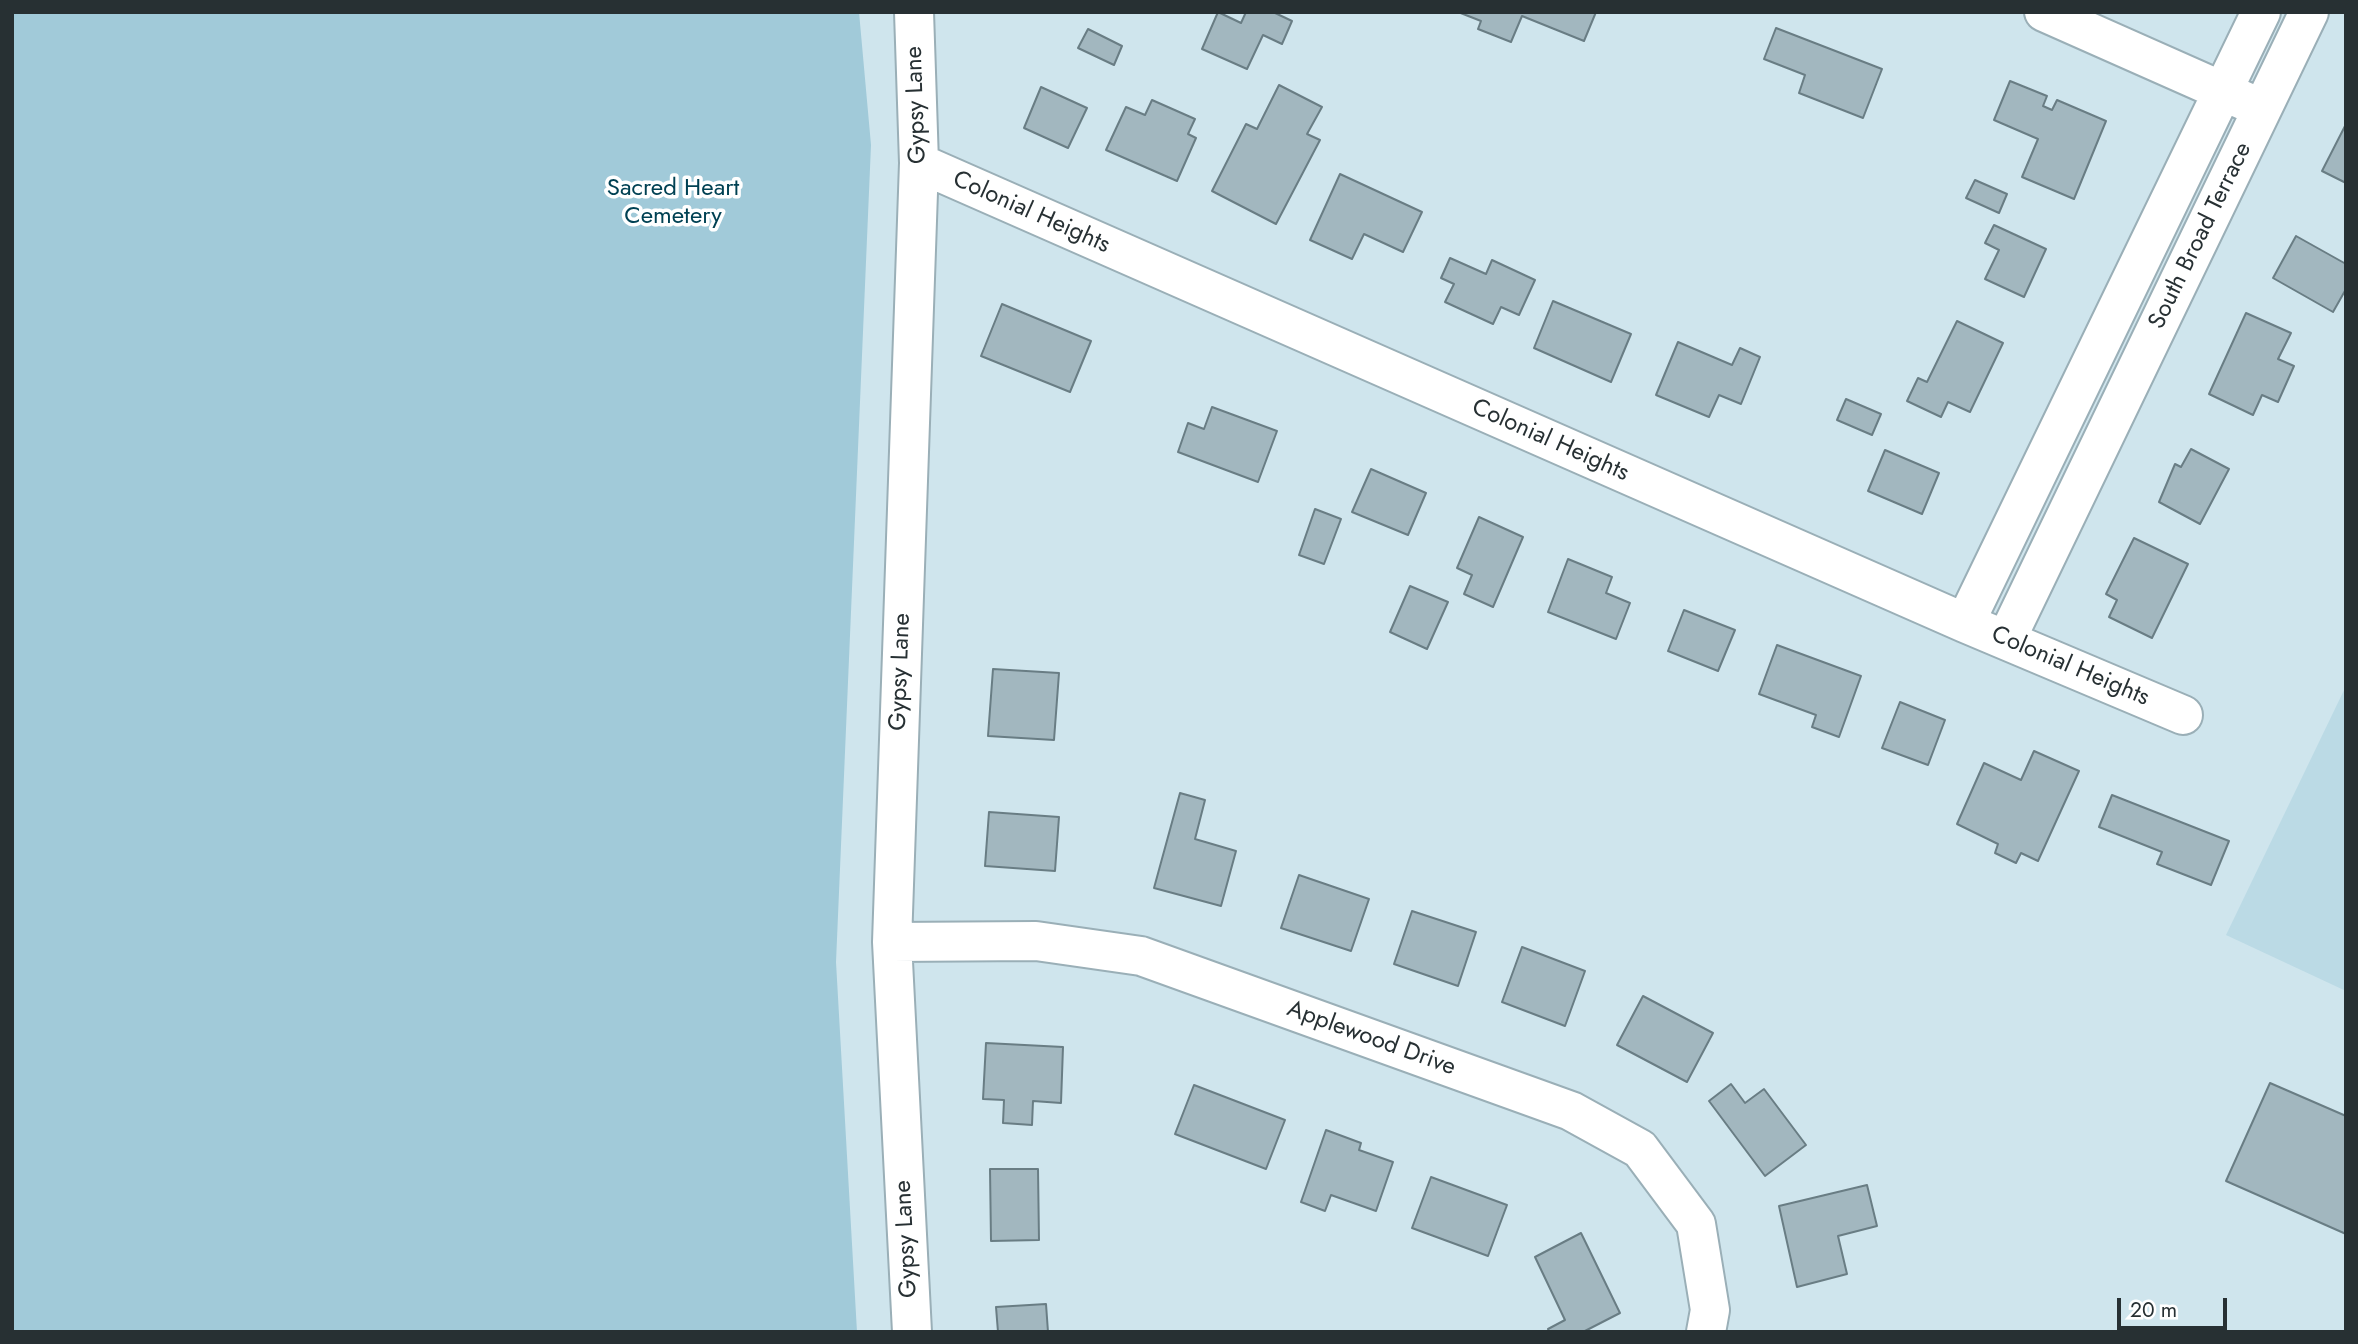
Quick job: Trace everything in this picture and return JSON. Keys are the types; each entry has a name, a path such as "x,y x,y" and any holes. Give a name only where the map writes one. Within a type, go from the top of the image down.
{"street":[{"name":"Gypsy Lane","path":"912,1332 892,942 919,163 914,12"},
{"path":"2044,12 2262,108"},
{"name":"South Broad Terrace","path":"1965,623 2261,12"},
{"name":"South Broad Terrace","path":"2006,640 2309,12"},
{"name":"Colonial Heights","path":"919,163 1965,623 2183,715"},
{"path":"2052,443 2094,460"},
{"name":"Applewood Drive","path":"892,942 1036,941 1141,956 1571,1111 1640,1149 1696,1224 1710,1310 1706,1332"}],"shaded area":[{"path":"2346,686 2346,991 2226,935"}],"green space":[{"name":"Sacred Heart Cemetery","path":"12,12 859,12 871,145 836,962 857,1332 12,1332"}],"building":[{"path":"1218,12 1241,23 1246,12 1273,12 1292,21 1282,44 1263,35 1247,69 1202,49"},
{"path":"1458,12 1596,12 1584,41 1522,16 1511,42 1478,29 1481,21"},
{"path":"1776,28 1882,69 1863,118 1799,93 1805,75 1764,59"},
{"path":"1088,29 1122,46 1114,65 1078,48"},
{"path":"2010,81 2047,96 2043,106 2052,110 2057,100 2106,121 2074,199 2022,177 2038,139 1994,120"},
{"path":"1279,85 1322,107 1307,134 1320,140 1276,224 1212,191 1246,124 1257,129"},
{"path":"1041,87 1087,108 1068,148 1024,128"},
{"path":"1152,100 1195,119 1188,134 1196,138 1177,181 1106,150 1126,107 1145,115"},
{"path":"2346,126 2346,183 2322,171"},
{"path":"1340,174 1422,212 1403,252 1364,234 1352,259 1310,240"},
{"path":"1975,180 2007,194 1999,213 1966,198"},
{"path":"1994,225 2046,249 2024,297 1985,279 1999,250 1985,243"},
{"path":"2296,236 2346,264 2346,289 2333,312 2273,278"},
{"path":"1450,258 1486,274 1492,260 1535,280 1519,315 1501,307 1493,324 1445,302 1454,284 1441,278"},
{"path":"1553,301 1631,334 1611,382 1534,348"},
{"path":"1002,304 1091,341 1070,392 981,356"},
{"path":"2246,313 2291,333 2278,359 2294,366 2278,402 2262,395 2253,415 2209,394"},
{"path":"1957,321 2003,343 1970,412 1948,402 1941,417 1907,401 1918,378 1927,382"},
{"path":"1678,342 1732,365 1740,348 1760,357 1741,404 1719,395 1709,417 1656,395"},
{"path":"1846,399 1881,414 1872,435 1837,420"},
{"path":"1212,407 1277,431 1258,482 1178,452 1188,423 1204,429"},
{"path":"2191,449 2229,469 2200,524 2159,502 2175,464 2181,467"},
{"path":"1885,450 1939,473 1922,514 1868,491"},
{"path":"1371,469 1426,493 1408,535 1352,512"},
{"path":"1315,509 1341,519 1324,564 1299,555"},
{"path":"1479,517 1523,537 1493,607 1464,594 1472,575 1457,568"},
{"path":"2134,538 2188,564 2152,638 2109,617 2117,600 2106,594"},
{"path":"1568,559 1612,577 1606,593 1630,603 1616,639 1548,612"},
{"path":"1410,586 1448,602 1427,649 1390,632"},
{"path":"1684,610 1735,630 1718,671 1668,651"},
{"path":"1777,645 1861,676 1839,737 1812,727 1816,715 1759,694"},
{"path":"993,669 1059,673 1054,740 988,736"},
{"path":"1900,702 1945,720 1928,765 1882,748"},
{"path":"2034,751 2079,771 2038,861 2021,853 2016,863 1995,853 1998,844 1957,824 1984,763 2021,780"},
{"path":"1180,793 1205,800 1195,839 1236,851 1221,906 1154,888"},
{"path":"2112,795 2229,841 2211,885 2157,864 2162,852 2099,827"},
{"path":"989,812 1059,817 1055,871 985,866"},
{"path":"1299,875 1369,899 1351,951 1281,928"},
{"path":"1412,911 1476,932 1458,986 1394,964"},
{"path":"1522,947 1585,971 1565,1026 1502,1002"},
{"path":"1643,996 1713,1033 1687,1082 1617,1045"},
{"path":"986,1043 1063,1047 1061,1103 1033,1101 1032,1125 1003,1123 1004,1100 983,1099"},
{"path":"2270,1083 2346,1116 2346,1234 2226,1181"},
{"path":"1731,1084 1745,1103 1764,1089 1806,1145 1765,1176 1709,1101"},
{"path":"1194,1085 1285,1120 1266,1169 1175,1134"},
{"path":"1326,1130 1361,1143 1359,1150 1393,1162 1376,1211 1331,1195 1325,1211 1301,1202"},
{"path":"990,1169 1038,1169 1039,1240 991,1241"},
{"path":"1431,1177 1507,1205 1488,1256 1412,1228"},
{"path":"1867,1185 1877,1226 1838,1236 1847,1274 1797,1287 1779,1206"},
{"path":"1581,1233 1620,1313 1583,1332 1549,1332 1548,1329 1565,1320 1535,1257"},
{"path":"1046,1304 1048,1332 998,1332 996,1307"}]}
